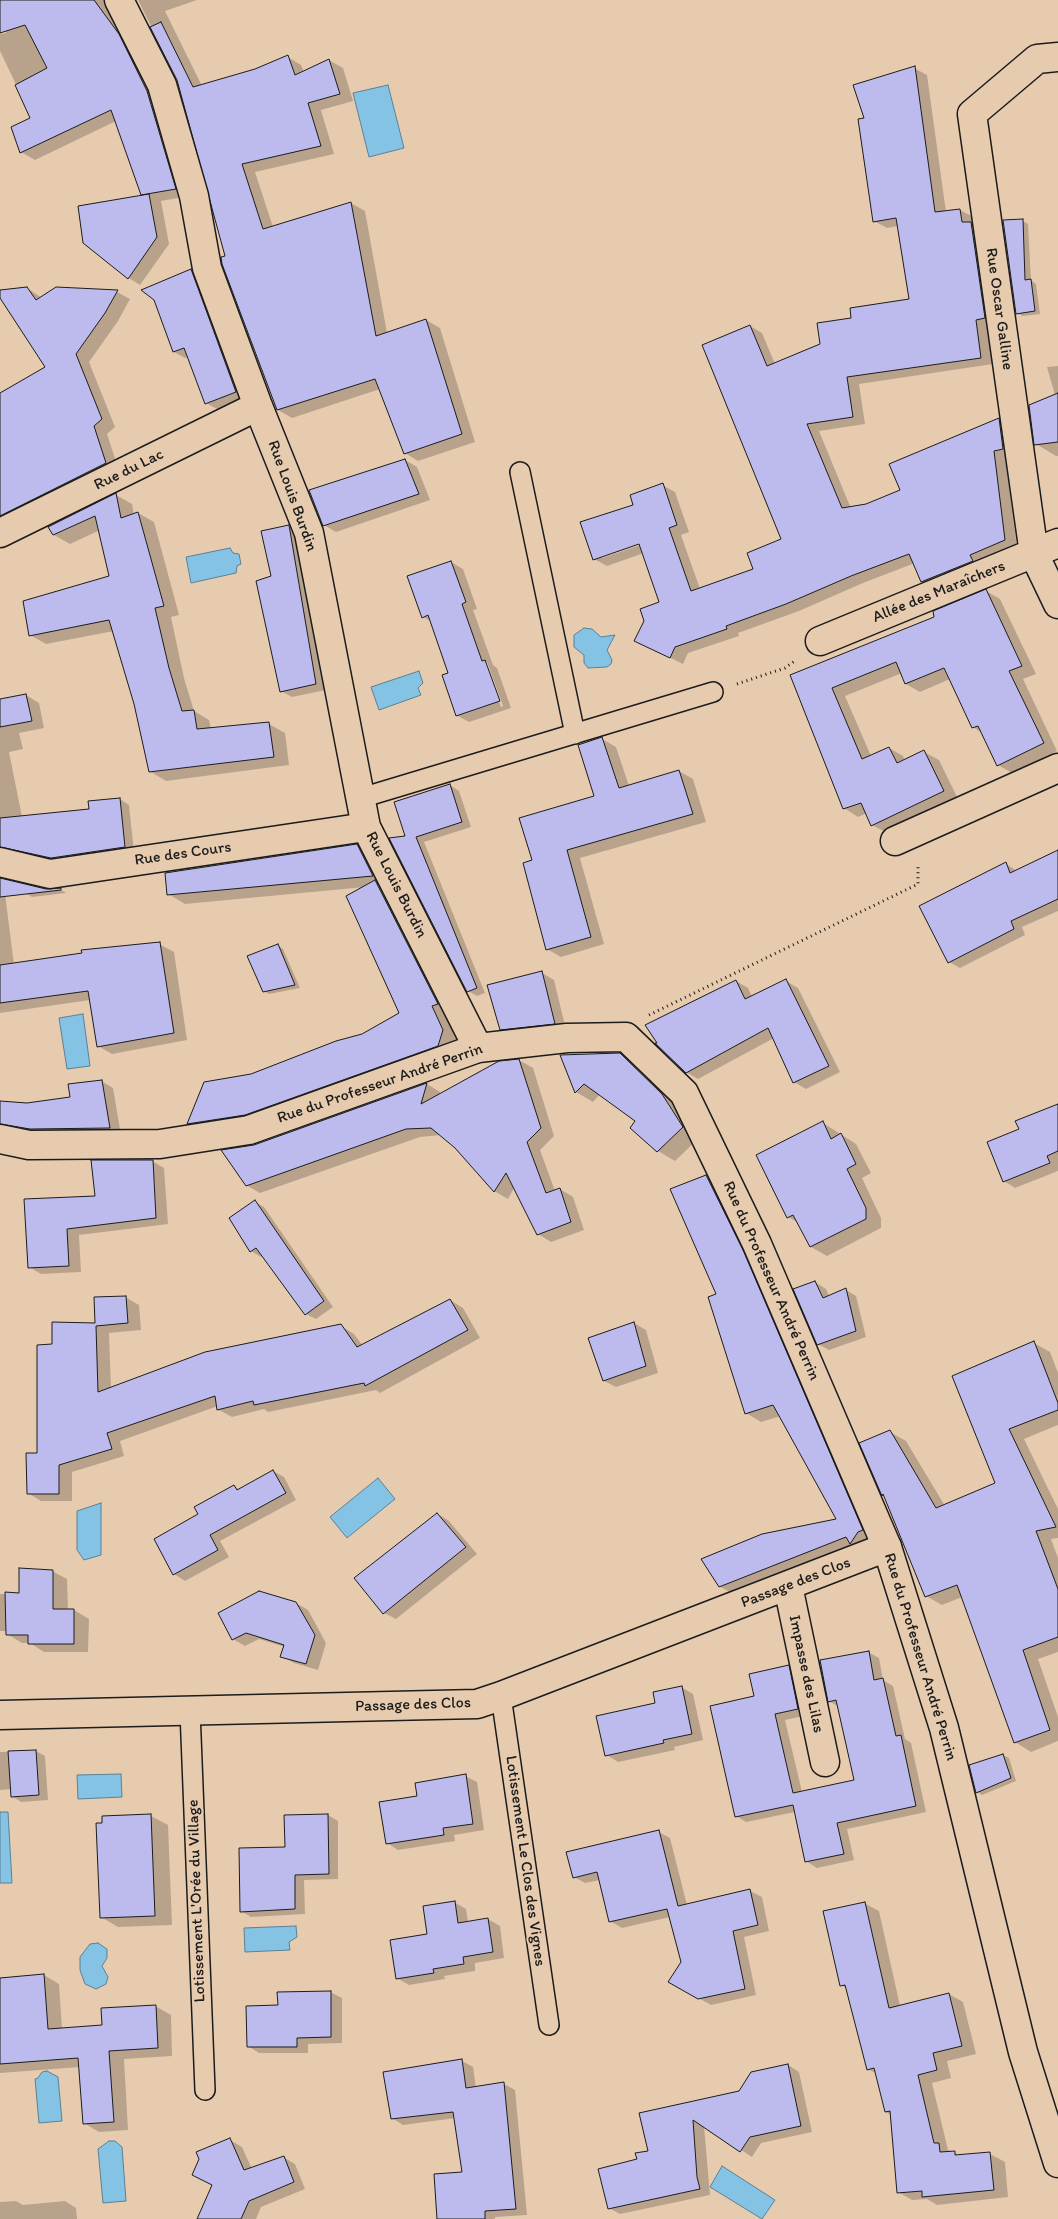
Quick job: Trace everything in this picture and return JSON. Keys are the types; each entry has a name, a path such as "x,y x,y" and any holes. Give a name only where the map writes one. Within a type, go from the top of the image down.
{"street":[{"name":"Rue Louis Burdin","path":"119,0 162,85 194,196 207,268 258,406 309,533 366,827 478,1048"},
{"name":"Rue Oscar Galline","path":"1058,57 1037,59 972,114 1046,548 1058,604"},
{"name":"Rue du Lac","path":"0,533 258,406"},
{"name":"Allée des Maraîchers","path":"820,641 1046,548"},
{"path":"907,836 1058,768"},
{"name":"Rue des Cours","path":"0,862 50,874 366,827"},
{"name":"Rue du Professeur André Perrin","path":"0,1139 29,1145 160,1144 249,1130 478,1048 567,1038 626,1037 684,1094 757,1244 887,1547 944,1728 1023,2052 1058,2163"},
{"name":"Passage des Clos","path":"0,1715 477,1704 887,1547"},
{"name":"Impasse des Lilas","path":"788,1586 825,1762"}],"lane":[{"path":"520,472 575,734"},
{"path":"361,798 712,692"},
{"name":"Lotissement Le Clos des Vignes","path":"501,1696 549,2025"},
{"name":"Lotissement L'Orée du Village","path":"190,1711 205,2090"}],"path":[{"path":"712,692 785,668 820,641"},
{"path":"604,1037 918,884 907,836"}],"water":[{"path":"388,85 404,148 369,157 353,93"},
{"path":"230,548 233,553 239,554 241,564 237,566 236,573 191,583 186,557"},
{"path":"584,628 592,629 601,637 615,635 607,650 612,660 611,664 607,667 588,668 584,663 584,655 574,647 574,635"},
{"path":"419,671 423,683 418,688 421,695 379,710 371,687"},
{"path":"83,1014 90,1066 67,1069 59,1018"},
{"path":"378,1478 395,1499 347,1538 330,1517"},
{"path":"101,1503 101,1555 84,1560 77,1550 77,1511"},
{"path":"121,1774 122,1797 78,1799 77,1775"},
{"path":"0,1812 8,1812 12,1883 0,1883"},
{"path":"296,1926 297,1937 289,1942 290,1950 245,1952 244,1928"},
{"path":"98,1943 107,1949 107,1958 102,1966 108,1977 106,1984 96,1989 85,1984 80,1970 80,1957 90,1944"},
{"path":"47,2071 58,2077 62,2121 39,2123 35,2079 42,2072"},
{"path":"109,2141 115,2141 122,2147 126,2201 103,2203 98,2149"},
{"path":"722,2166 775,2200 762,2219 710,2187"}],"building":[{"path":"0,0 94,0 119,34 147,91 176,189 141,195 111,110 20,153 11,127 30,118 15,85 47,68 25,25 0,33"},
{"path":"161,22 193,87 255,69 288,55 295,75 329,59 340,94 308,103 321,146 242,164 263,229 351,202 376,336 426,319 462,434 404,454 375,379 277,410 222,264 221,257 225,256 177,80 150,27"},
{"path":"915,66 935,212 960,209 962,222 971,222 985,318 976,320 981,358 847,377 853,417 807,424 842,508 866,504 900,490 889,464 999,418 1003,449 994,451 1005,540 970,555 973,561 921,582 909,554 726,626 727,629 675,647 670,658 634,641 644,621 640,609 659,602 639,544 593,560 580,522 633,505 630,495 663,483 677,525 669,528 691,591 753,569 747,553 781,539 702,345 750,325 767,366 820,344 817,323 851,318 850,308 909,299 896,218 873,222 858,119 864,118 853,85"},
{"path":"149,194 157,237 128,279 83,243 78,206"},
{"path":"1023,219 1025,280 1031,279 1035,311 1016,314 1003,220"},
{"path":"191,269 236,392 205,404 184,348 173,352 154,300 141,290"},
{"path":"27,287 36,300 56,287 118,290 105,313 76,354 102,419 94,426 106,463 0,516 0,393 45,367 0,298 0,290"},
{"path":"1058,393 1058,442 1034,445 1029,405"},
{"path":"405,459 419,494 323,526 309,490"},
{"path":"116,493 121,518 138,512 164,606 155,608 169,668 182,711 194,710 197,729 269,722 274,757 149,772 134,704 109,620 29,636 23,601 109,576 95,516 53,535 48,527"},
{"path":"289,525 316,684 280,692 256,581 271,576 261,531"},
{"path":"451,561 466,602 462,604 482,661 485,660 500,701 456,716 442,675 448,673 428,615 422,618 407,576"},
{"path":"986,589 1022,666 1009,671 1044,743 997,766 978,726 972,728 944,668 905,684 896,662 832,688 862,759 889,747 897,763 924,750 944,791 871,826 861,803 843,809 790,675 934,617 933,611"},
{"path":"26,694 32,721 0,727 0,699"},
{"path":"602,737 619,788 679,770 693,814 567,850 591,937 546,950 523,863 532,860 519,818 594,796 578,745"},
{"path":"450,784 462,822 416,837 477,988 467,992 389,838 405,836 394,802"},
{"path":"120,798 125,847 51,858 0,847 0,818 89,809 88,801"},
{"path":"357,844 373,876 167,895 165,873"},
{"path":"1058,850 1058,899 1011,921 1014,929 948,963 919,906 1006,862 1010,873"},
{"path":"0,878 46,889 61,888 61,890 0,897"},
{"path":"375,880 438,1004 432,1006 443,1030 438,1046 245,1115 187,1124 204,1082 251,1074 336,1041 362,1034 399,1013 346,896"},
{"path":"160,942 174,1033 97,1047 88,991 0,1003 0,965 82,953 81,950"},
{"path":"278,944 295,985 263,992 247,956"},
{"path":"542,971 555,1024 500,1030 487,985"},
{"path":"786,979 829,1066 793,1083 768,1028 686,1073 655,1043 657,1043 645,1025 736,980 745,999"},
{"path":"620,1053 662,1094 683,1127 657,1152 630,1128 635,1121 584,1084 575,1093 560,1055"},
{"path":"519,1059 541,1128 527,1142 546,1193 560,1188 571,1222 537,1235 506,1173 494,1192 455,1148 431,1128 406,1129 246,1186 221,1150 254,1145 427,1083 421,1104 499,1061"},
{"path":"102,1080 110,1128 30,1129 0,1124 0,1101 27,1103 70,1097 68,1084"},
{"path":"1058,1104 1058,1151 1047,1156 1050,1163 1003,1182 987,1142 1019,1129 1015,1121"},
{"path":"823,1121 831,1139 841,1133 856,1164 847,1169 866,1208 866,1219 810,1247 793,1215 787,1218 756,1155"},
{"path":"91,1160 153,1160 156,1218 67,1229 69,1266 28,1268 24,1199 95,1196"},
{"path":"706,1175 743,1250 863,1530 858,1532 850,1544 846,1537 719,1587 701,1559 762,1534 836,1519 773,1405 745,1414 708,1297 716,1294 670,1189"},
{"path":"255,1200 324,1301 305,1315 256,1248 250,1252 229,1218"},
{"path":"815,1281 823,1298 846,1288 856,1331 817,1345 793,1289"},
{"path":"126,1296 128,1323 96,1326 98,1392 205,1352 341,1324 357,1347 450,1299 468,1330 365,1386 364,1383 254,1405 253,1401 217,1410 215,1396 107,1433 112,1449 59,1465 59,1494 27,1494 26,1453 37,1453 37,1345 52,1344 52,1322 95,1323 94,1297"},
{"path":"634,1322 646,1366 603,1381 588,1338"},
{"path":"1034,1341 1058,1403 1058,1410 1009,1429 1056,1527 1036,1531 1058,1589 1058,1637 1023,1650 1050,1730 1014,1743 957,1585 925,1597 883,1494 882,1496 859,1443 890,1430 936,1508 995,1483 952,1376"},
{"path":"273,1470 286,1493 210,1535 218,1550 173,1575 154,1539 198,1514 194,1507 234,1485 237,1490"},
{"path":"437,1513 466,1547 383,1614 354,1578"},
{"path":"19,1568 53,1570 53,1609 74,1609 74,1644 28,1644 28,1635 6,1635 5,1592 19,1593"},
{"path":"259,1591 296,1602 315,1635 306,1664 280,1657 284,1645 246,1633 232,1640 218,1613"},
{"path":"869,1651 874,1680 883,1678 896,1736 901,1735 916,1806 837,1823 844,1854 805,1862 793,1805 735,1817 710,1706 754,1696 749,1674 789,1665 798,1709 775,1714 793,1793 854,1780 836,1700 828,1702 820,1660"},
{"path":"682,1686 692,1734 663,1740 664,1743 605,1756 596,1716 655,1703 653,1692"},
{"path":"36,1750 39,1795 11,1797 8,1751"},
{"path":"1003,1754 1011,1778 976,1793 969,1765"},
{"path":"466,1774 473,1824 443,1828 444,1835 386,1844 379,1802 417,1796 415,1783"},
{"path":"151,1814 155,1916 100,1918 96,1823 102,1823 102,1816"},
{"path":"328,1814 329,1874 295,1875 295,1909 240,1912 239,1848 285,1847 284,1815"},
{"path":"659,1830 678,1906 750,1889 758,1925 733,1931 745,1989 698,1999 668,1982 681,1962 667,1909 609,1922 597,1872 573,1878 566,1852"},
{"path":"455,1901 458,1923 488,1918 493,1952 463,1957 464,1964 433,1969 434,1973 396,1979 390,1940 427,1934 423,1906"},
{"path":"865,1902 889,2008 949,1993 962,2046 933,2053 937,2070 918,2075 934,2143 939,2143 940,2152 955,2151 955,2155 990,2152 994,2190 922,2197 922,2191 897,2193 890,2111 885,2112 874,2068 867,2070 845,1985 840,1986 823,1911"},
{"path":"44,1974 48,2029 102,2025 101,2008 156,2005 158,2048 109,2051 114,2122 83,2124 78,2058 0,2064 0,1978"},
{"path":"331,1991 331,2037 297,2038 297,2047 247,2047 246,2006 278,2005 277,1992"},
{"path":"462,2059 466,2088 504,2082 516,2209 485,2211 485,2219 437,2219 434,2174 462,2172 453,2112 391,2119 383,2072"},
{"path":"788,2064 801,2126 750,2137 740,2152 693,2120 697,2177 700,2189 608,2209 598,2169 637,2159 635,2153 648,2151 639,2113 739,2091 751,2072"},
{"path":"230,2138 244,2170 284,2156 294,2182 249,2201 241,2219 197,2219 212,2185 192,2175 199,2159 196,2152"}]}
